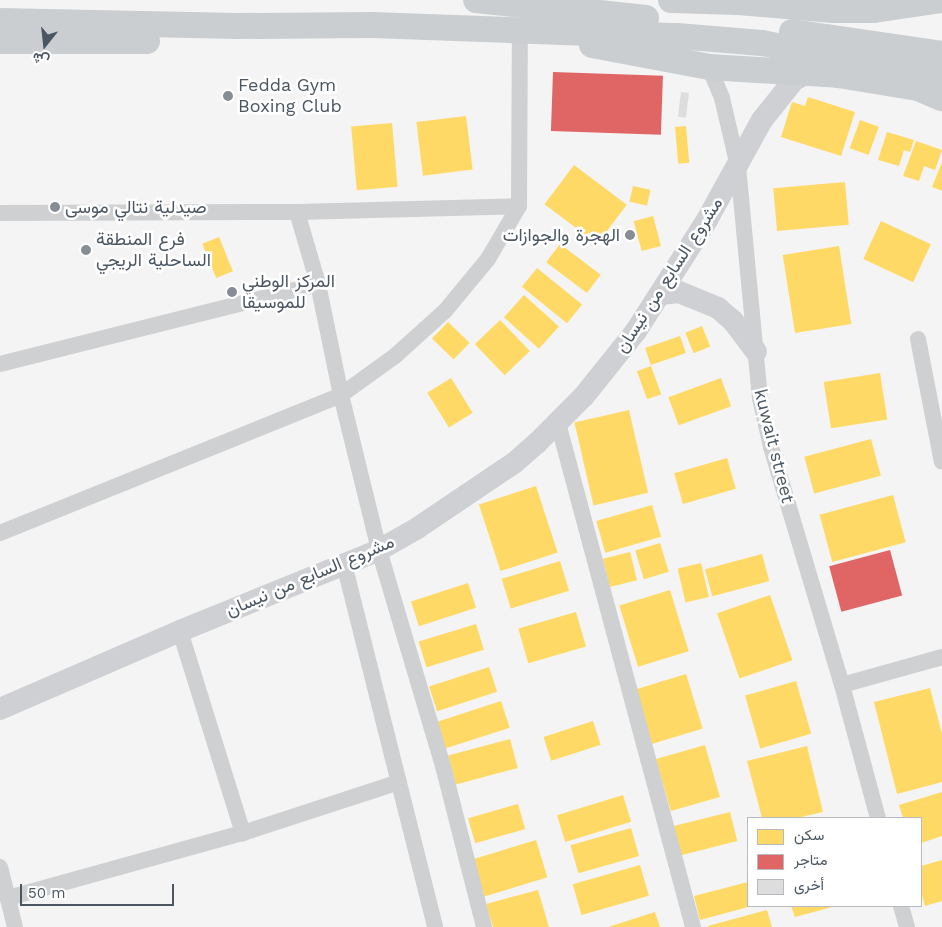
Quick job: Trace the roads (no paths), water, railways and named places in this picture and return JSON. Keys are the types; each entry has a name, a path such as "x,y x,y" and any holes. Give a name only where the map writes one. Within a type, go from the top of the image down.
{"main road":[{"path":"476,0 858,40 942,54"},
{"path":"671,0 783,2 833,10 874,10 942,0"},
{"path":"0,21 238,26 372,24 677,36 762,43 860,62 942,74"},
{"path":"0,41 173,41 238,26"},
{"path":"520,29 709,67 807,73 918,88 942,98"},
{"name":"مشروع السابع من نيسان","path":"0,709 180,630 379,550 416,529 514,463 558,423 611,363 661,294 738,166 767,113 794,80 807,73"},
{"path":"661,294 679,292 718,308 733,321 756,351"}],"street":[{"path":"0,533 341,395 396,356 445,311 488,259 519,206 520,29"},
{"name":"kuwait street","path":"709,67 722,98 738,166 760,398 771,447 842,685 878,817"},
{"path":"0,213 297,212 519,206"},
{"path":"297,212 318,284 341,395 379,550 443,766 484,927"},
{"path":"0,364 318,284"},
{"path":"918,339 942,462"},
{"path":"558,423 693,927"},
{"path":"344,564 435,927"},
{"path":"180,630 243,834"},
{"path":"842,685 942,657"},
{"path":"8,898 243,834 399,782"},
{"path":"0,867 15,927"},
{"path":"901,907 907,927"}],"place":[{"name":"Fedda Gym Boxing Club","path":"228,96"},
{"name":"صيدلية نتالي موسى","path":"55,207"},
{"name":"الهجرة والجوازات","path":"630,235"},
{"name":"فرع المنطقة الساحلية الريجي","path":"86,250"},
{"name":"المركز الوطني للموسيقا","path":"232,292"}]}
